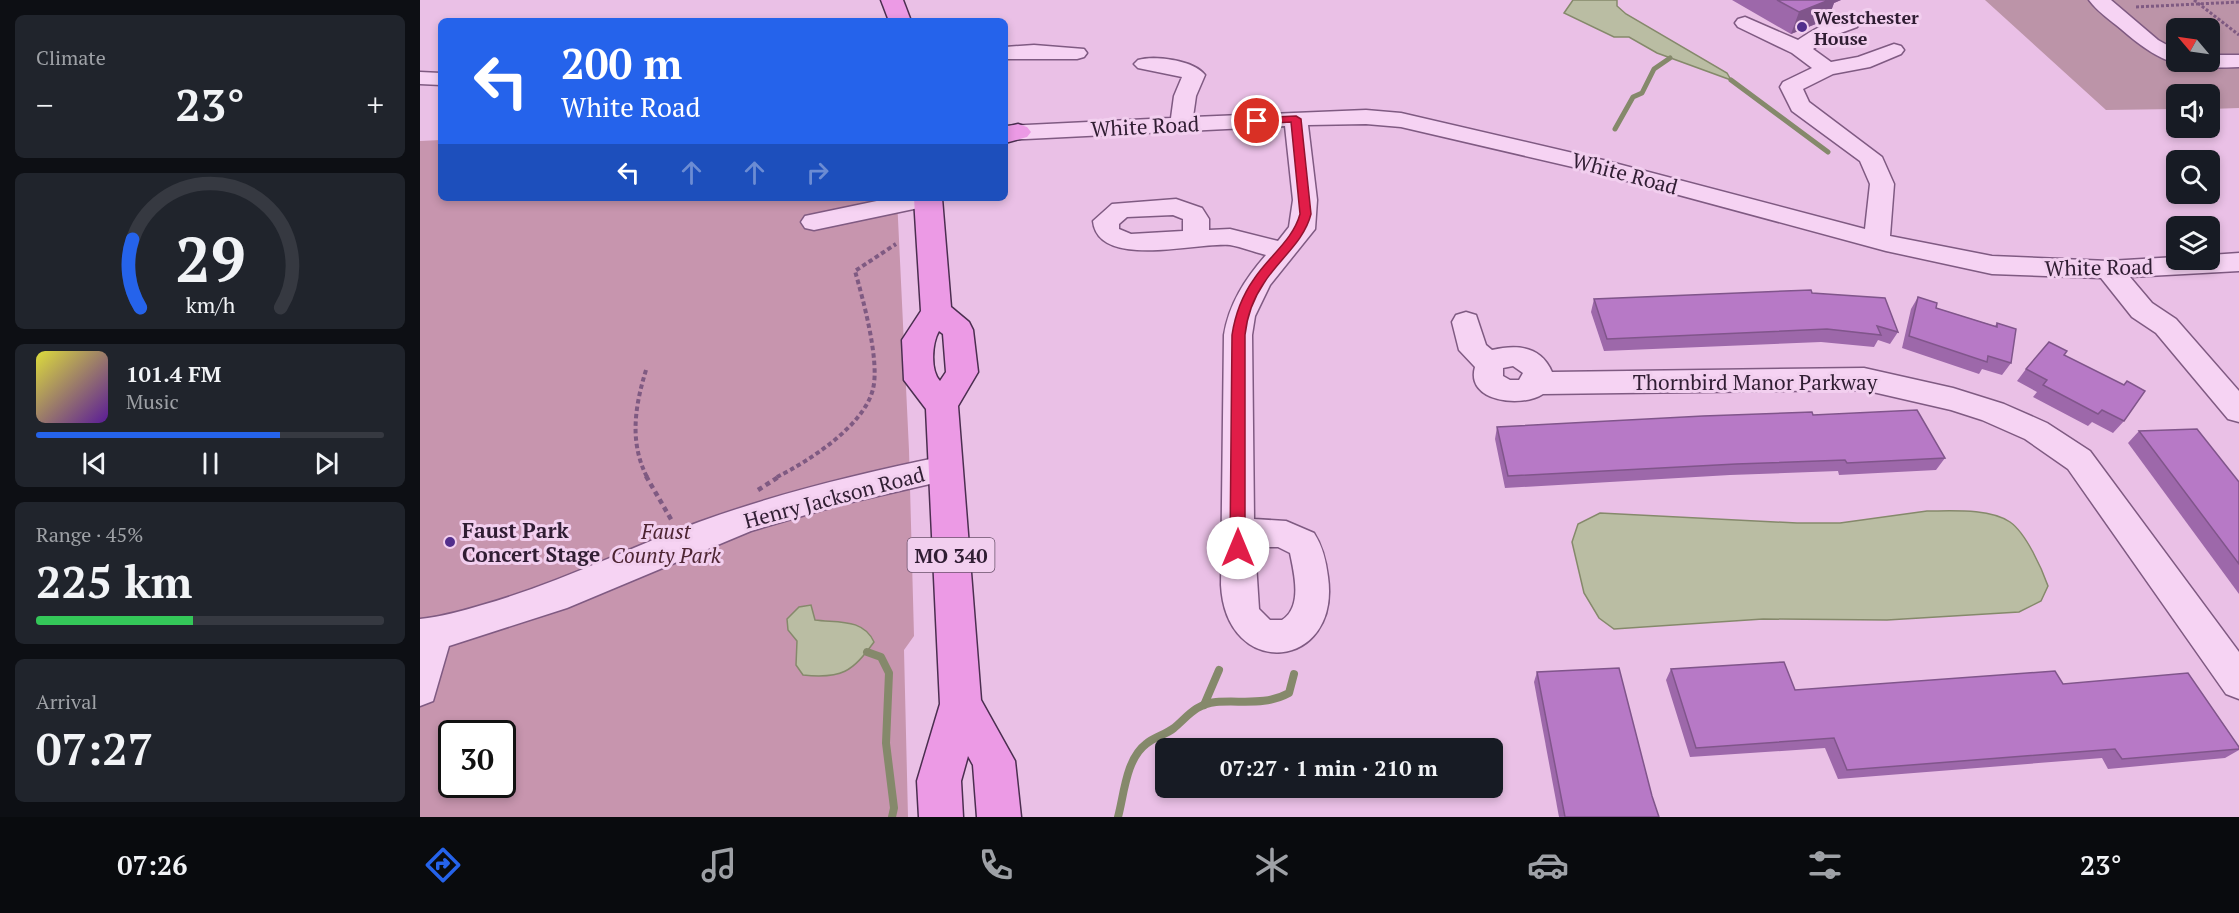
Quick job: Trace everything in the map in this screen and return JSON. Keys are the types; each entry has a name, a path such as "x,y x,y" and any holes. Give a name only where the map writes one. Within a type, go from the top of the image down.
{"main road":[{"path":"892,0 899,18"},
{"path":"928,201 936,311 918,340 920,380 942,406 962,372 958,330 936,311"},
{"name":"MO 340","path":"941,817 939,781 961,704 942,406"},
{"name":"MO 340","path":"961,704 994,761 999,817"}],"street":[{"path":"2104,4 2151,44 2166,52"},
{"path":"1745,23 1799,49 1827,69"},
{"path":"1799,49 1820,34 1850,23"},
{"path":"1877,241 1882,184 1870,157 1800,106 1791,87 1827,69 1863,63 1894,50"},
{"path":"1008,53 1034,51 1077,53"},
{"path":"2220,62 2239,62"},
{"path":"1145,64 1186,70 1194,75 1185,96 1181,125"},
{"path":"420,78 438,79"},
{"name":"White Road","path":"1009,133 1366,117 1437,126 1583,162 1877,241 1992,265 2121,269 2239,262"},
{"path":"1237,534 1238,335 1241,315 1258,281 1302,229 1306,214 1296,119"},
{"path":"814,222 914,201"},
{"path":"1196,238 1230,237 1284,251"},
{"path":"2121,269 2142,310 2166,326 2239,411"},
{"name":"Thornbird Manor Parkway","path":"1466,322 1473,350 1490,363 1488,378 1500,389 1517,393 1532,388 1537,383 1864,379 1953,399 1993,412 2036,431 2079,460 2239,682"},
{"name":"Henry Jackson Road","path":"427,634 565,595 678,544 781,507 945,469"},
{"path":"420,689 427,634"}],"path":[{"path":"2194,0 2239,35"},
{"path":"2104,4 2239,2"},
{"path":"2230,28 2239,28"},
{"path":"751,498 761,487 794,472 828,447 858,412 873,389 872,355 855,271 897,244"},
{"path":"646,370 638,396 634,439 645,473 675,526 678,544"}],"green space":[{"name":"Faust County Park","path":"438,140 438,201 897,201 909,450 914,636 904,650 908,817 420,817 420,141"}],"shaded area":[{"path":"1573,0 1617,0 1617,6 1626,14 1727,73 1731,80 1657,53 1629,37 1614,37 1564,13"},
{"path":"1985,0 2239,0 2239,108 2220,109 2220,84 2166,84 2166,109 2106,110"},
{"path":"1927,511 1981,512 2010,522 2022,534 2038,561 2048,586 2041,601 2019,612 1887,620 1763,619 1614,629 1599,618 1584,593 1572,542 1578,524 1600,513 1840,523"},
{"path":"811,605 815,620 849,623 869,634 874,642 852,667 837,674 816,676 803,675 796,665 797,641 788,630 787,619 799,607"}],"building":[{"path":"1777,0 1829,0 1799,12"},
{"path":"1811,290 1812,293 1885,298 1898,332 1877,326 1881,335 1827,329 1607,339 1594,299"},
{"path":"1918,297 1937,303 1936,308 1997,327 1997,323 2016,329 2011,363 1988,356 1987,362 1909,336"},
{"path":"2049,342 2067,351 2064,355 2124,385 2127,381 2145,391 2124,421 2102,410 2098,414 2043,385 2047,380 2026,369"},
{"path":"1917,410 1945,458 1847,463 1845,460 1736,464 1508,476 1497,427 1703,416 1812,412 1813,415"},
{"path":"2197,429 2239,482 2239,564 2139,431"},
{"path":"1784,662 1795,690 2055,671 2063,684 2188,673 2239,749 2122,759 2115,749 1847,770 1834,738 1696,748 1671,669"},
{"path":"1619,668 1659,817 1565,817 1537,672"}],"waterway":[{"path":"1615,129 1633,97 1642,93 1654,69 1670,58"},
{"path":"1731,80 1828,152"},
{"path":"867,652 881,657 889,673 886,743 894,808 892,817"},
{"path":"1204,705 1219,670"},
{"path":"1204,705 1216,702 1262,701 1280,697 1289,693 1294,674"},
{"path":"1118,817 1130,768 1139,751 1204,705"}],"place":[{"name":"Westchester House","path":"1802,27"},
{"name":"Faust Park Concert Stage","path":"450,542"}],"route":[{"path":"1238,548 1238,335 1241,315 1258,281 1302,229 1306,214 1296,119 1257,121"}]}
